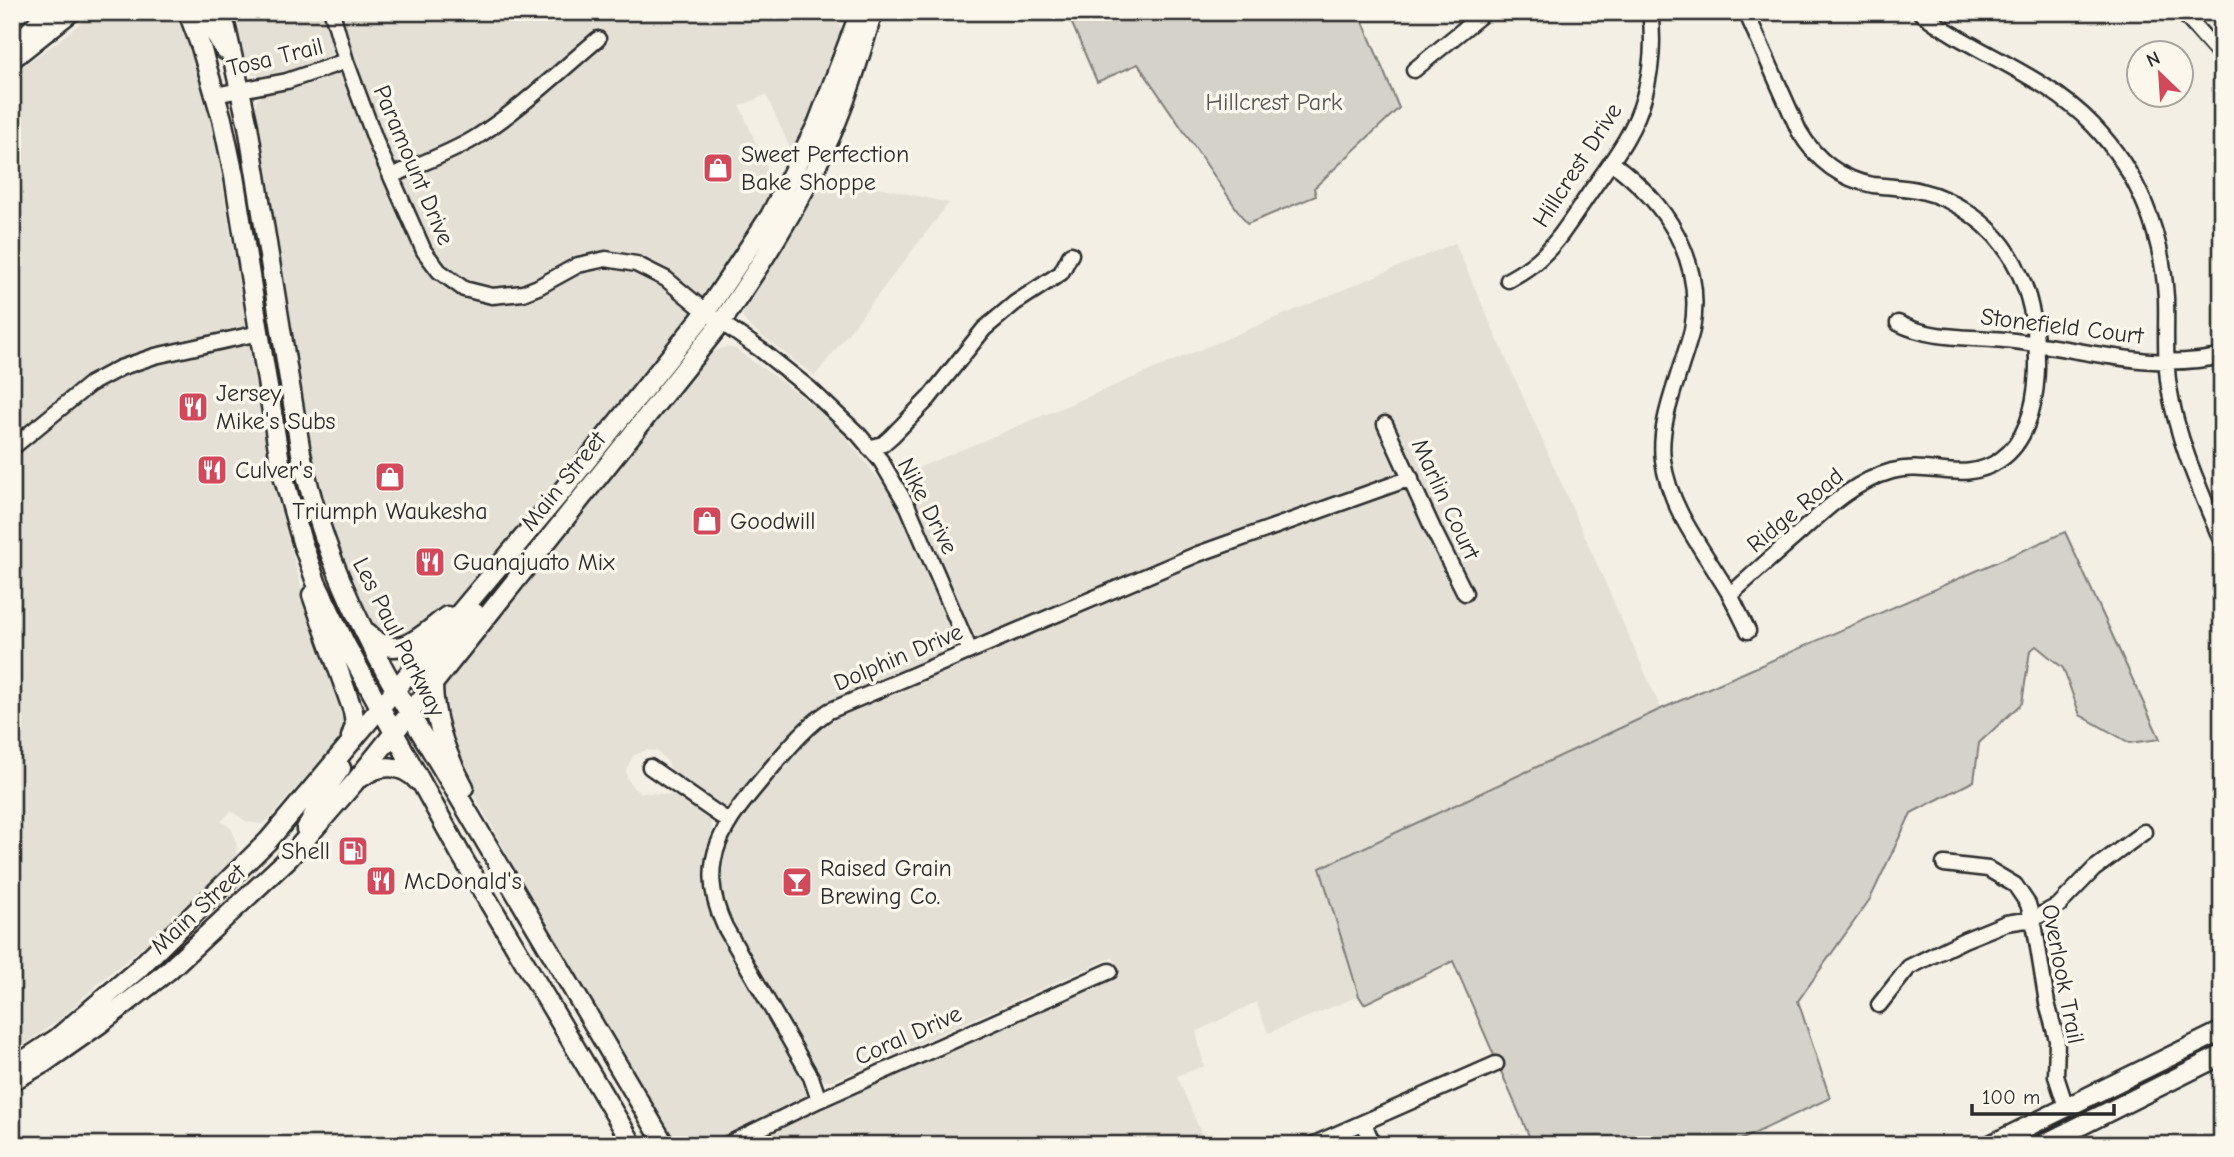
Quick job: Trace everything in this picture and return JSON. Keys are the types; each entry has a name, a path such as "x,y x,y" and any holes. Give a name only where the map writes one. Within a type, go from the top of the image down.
{"main road":[{"path":"12,49 48,12"},
{"path":"12,59 71,12"},
{"name":"Les Paul Parkway","path":"188,12 215,94 234,176 281,468 302,542 334,622 516,894 665,1145"},
{"path":"205,12 233,62"},
{"name":"Les Paul Parkway","path":"220,12 240,91 263,214 305,475 324,538 394,708 423,787 633,1145"},
{"name":"Main Street","path":"12,1068 167,971 290,856 354,783 394,708 472,596 706,312 770,216 817,125 860,12"},
{"name":"Main Street","path":"12,1081 44,1063 96,1016 136,971 268,841 348,744 394,708 433,686 721,323 750,280 825,149 848,96 873,12"},
{"path":"782,228 777,218 795,184 797,165"},
{"path":"240,213 249,233 261,310 280,326"},
{"path":"259,333 273,350 283,405 296,424"},
{"path":"290,856 331,782 511,569 562,490"},
{"path":"311,567 312,599 355,716 353,733 348,744"},
{"path":"360,624 380,644 401,648 424,634 472,596"},
{"path":"433,686 437,720 448,754 492,837 516,894"},
{"path":"354,783 375,769 390,766 414,777 423,787"},
{"path":"290,856 278,854 277,843 311,797 321,776"},
{"path":"246,863 270,856 290,856"},
{"path":"536,979 586,1043 645,1145"},
{"path":"1990,1145 2222,1031"},
{"path":"2177,1052 2187,1073"},
{"path":"2042,1145 2222,1055"}],"street":[{"name":"Paramount Drive","path":"332,12 346,61 378,147 428,258 439,271 464,289 492,296 523,293 584,262 615,259 636,264 666,279 721,323"},
{"path":"1414,69 1485,12"},
{"name":"Hillcrest Drive","path":"1508,280 1527,269 1551,247 1611,162 1632,127 1644,98 1651,65 1653,40 1650,12"},
{"name":"Ridge Road","path":"1730,595 1835,501 1865,482 1906,469 1965,473 1979,470 2002,459 2019,441 2029,423 2035,384 2031,307 2023,279 2012,258 1984,224 1953,204 1928,193 1876,185 1847,177 1814,154 1799,131 1746,12"},
{"path":"1920,12 2048,88 2092,124 2127,169 2143,198 2155,229 2163,267 2168,385 2184,445 2222,542"},
{"path":"2182,12 2222,57"},
{"path":"391,176 459,147 482,133 598,39"},
{"name":"Tosa Trail","path":"215,94 287,81 346,61"},
{"path":"1611,162 1646,191 1666,214 1690,270 1692,329 1664,429 1663,458 1670,489 1680,511 1748,631"},
{"path":"869,448 883,444 892,436 929,398 984,329 1009,307 1061,273 1071,254"},
{"name":"Nike Drive","path":"721,323 761,350 810,389 859,435 881,461 904,499 970,651"},
{"name":"Stonefield Court","path":"1898,323 1939,336 2035,344 2119,359 2183,362 2222,356"},
{"path":"12,448 90,384 120,368 155,356 259,333"},
{"name":"Marlin Court","path":"1385,424 1465,593"},
{"name":"Dolphin Drive","path":"819,1100 811,1077 720,916 713,887 717,845 728,821 800,734 829,711 1198,554 1411,478"},
{"path":"650,767 728,821"},
{"path":"1879,1005 1909,967 2006,923 2033,919 2059,905 2094,869 2144,832"},
{"name":"Overlook Trail","path":"1944,864 1988,869 2015,885 2028,904 2057,1040 2056,1076 2066,1107"},
{"name":"Coral Drive","path":"726,1145 819,1100 1110,971"},
{"path":"1312,1145 1496,1064"},
{"path":"1364,1123 1373,1145"}],"shaded area":[{"path":"94,12 178,12 185,31 198,69 214,133 269,465 301,586 351,715 344,736 267,821 261,824 247,822 231,811 221,821 232,829 237,847 235,858 179,917 101,981 59,1020 12,1053 12,73"},
{"path":"227,12 323,12 334,45 333,53 321,61 301,68 265,76 251,74 246,70"},
{"path":"339,12 833,12 844,34 795,159 766,95 740,106 777,193 684,323 654,370 459,601 409,640 399,643 376,632 342,558 319,488 311,454 255,111 257,100 264,93 312,81 356,62"},
{"path":"820,174 949,203 815,376 750,327 743,318 743,312"},
{"path":"1455,243 1661,709 1321,868 1359,996 1268,1033 1256,1002 1196,1032 1204,1066 1177,1076 1206,1145 681,1145 666,1130 529,898 463,775 440,702 444,687 451,671 667,402 715,351 726,347 736,349 800,395 840,430 882,483","holes":["646,750 657,751 667,761 678,780 739,817 728,836 722,857 720,877 726,912 819,1078 825,1081 835,1080 1113,957 1120,974 812,1112 801,1079 709,913 704,895 703,871 712,828 710,821 672,795 640,792 634,789 628,780 626,770 633,756"]}],"green space":[{"name":"Hillcrest Park","path":"1067,12 1359,12 1399,108 1314,188 1316,196 1247,224 1138,64 1097,82"},
{"path":"2065,532 2160,739 2130,743 2080,715 2063,668 2036,646 2030,651 2022,703 1979,743 1974,781 1911,813 1870,899 1798,1001 1830,1098 1730,1145 1533,1145 1453,961 1364,1004 1359,996 1320,868 1661,709"}],"place":[{"name":"Sweet Perfection Bake Shoppe","path":"718,168"},
{"name":"Jersey Mike's Subs","path":"193,407"},
{"name":"Culver's","path":"212,470"},
{"name":"Triumph Waukesha","path":"390,477"},
{"name":"Goodwill","path":"707,521"},
{"name":"Guanajuato Mix","path":"430,562"},
{"name":"Shell","path":"353,851"},
{"name":"McDonald's","path":"381,881"},
{"name":"Raised Grain Brewing Co.","path":"797,882"}]}
